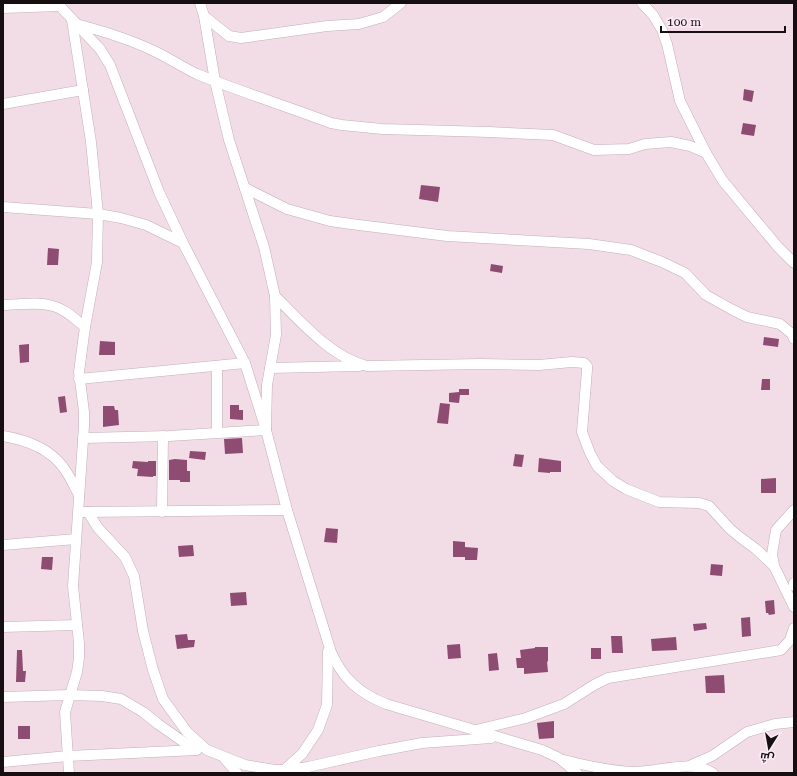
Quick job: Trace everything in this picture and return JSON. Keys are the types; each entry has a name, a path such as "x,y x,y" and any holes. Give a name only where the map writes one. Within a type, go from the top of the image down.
{"street":[{"path":"200,3 204,16 215,81 229,140 264,247 274,296 276,335 267,391 266,430"},
{"path":"204,16 229,36 241,38 327,26 359,24 383,17 401,3"},
{"path":"642,3 653,15 662,30 667,44 680,101 706,153 723,181 778,247 794,263"},
{"path":"3,8 58,5 100,49 110,65 159,192 183,243 245,363 266,430 287,510 328,644 336,664 345,678 370,698 386,704 542,750 559,758 588,766 608,770 635,772 688,766 707,769 713,773"},
{"path":"74,22 132,41 155,51 195,73 331,123 382,129 553,135 594,150 629,149 645,144 671,142 690,146 706,153"},
{"path":"74,22 91,142 98,214 97,262 85,326 79,372 84,412 79,495"},
{"path":"3,104 83,90"},
{"path":"245,188 287,209 330,221 447,236 588,244 631,250 662,262 684,273 706,295 747,317 780,324 792,334 794,339"},
{"path":"3,208 98,214 132,221 183,243"},
{"path":"274,296 329,347 343,357 367,366"},
{"path":"3,305 36,304 53,306 61,309 85,326"},
{"path":"270,368 480,364 539,365 572,362 584,363 587,366 587,370 582,432 590,452 598,466 613,481 626,489 659,502 699,503 709,506 730,529 756,549 774,566"},
{"path":"79,379 245,363"},
{"path":"217,366 217,432"},
{"path":"83,438 163,436 266,430"},
{"path":"3,436 26,441 42,448 56,459 64,468 79,495 83,512 76,539 72,586 77,625 79,658 77,672 65,712 69,773"},
{"path":"162,512 163,436"},
{"path":"83,512 287,510"},
{"path":"794,510 776,530 772,554 774,566 794,607"},
{"path":"83,512 124,557 134,576 143,631 153,670 163,700 187,732 207,750 245,765 282,771 422,743 497,737"},
{"path":"3,545 76,539"},
{"path":"3,627 77,625"},
{"path":"475,730 526,718 564,704 608,678 781,650 790,640 794,628"},
{"path":"282,771 302,754 318,730 327,705 328,644"},
{"path":"3,696 69,695 102,696 120,699 143,712 195,750"},
{"path":"670,773 712,756 747,732 775,724 794,722"},
{"path":"3,762 68,756 207,750"},
{"path":"224,758 237,773"},
{"path":"559,758 577,773"}],"building":[{"path":"744,89 754,91 752,102 743,100"},
{"path":"743,123 756,125 754,136 741,134"},
{"path":"421,185 440,187 438,202 419,199"},
{"path":"48,248 59,249 58,265 47,265"},
{"path":"491,264 503,266 502,273 490,271"},
{"path":"764,337 779,339 778,347 763,345"},
{"path":"100,341 115,342 115,355 99,355"},
{"path":"29,344 29,362 20,363 19,345"},
{"path":"762,379 770,379 770,390 761,390"},
{"path":"459,389 469,389 469,395 460,395 459,403 449,402 449,393 459,392"},
{"path":"65,396 67,412 60,413 58,397"},
{"path":"440,403 450,404 448,424 437,423"},
{"path":"230,405 239,405 239,410 243,410 243,420 230,419"},
{"path":"103,406 114,406 115,410 118,410 119,425 103,427"},
{"path":"242,438 243,453 225,454 224,439"},
{"path":"190,451 206,452 205,460 189,458"},
{"path":"515,454 524,455 522,467 513,466"},
{"path":"539,458 561,461 561,472 538,472"},
{"path":"169,460 187,460 187,471 190,471 190,482 169,480"},
{"path":"133,461 156,461 156,476 137,476 138,469 132,468"},
{"path":"776,478 776,493 761,493 761,479"},
{"path":"326,528 338,529 337,543 324,542"},
{"path":"453,541 465,542 465,547 478,548 477,560 465,560 465,557 453,557"},
{"path":"193,545 194,556 179,557 178,546"},
{"path":"42,557 53,557 52,570 41,569"},
{"path":"711,564 723,565 722,576 710,575"},
{"path":"246,592 247,605 231,606 230,593"},
{"path":"774,600 775,614 769,615 766,613 765,601"},
{"path":"750,617 751,636 742,637 741,618"},
{"path":"706,623 707,629 694,631 693,624"},
{"path":"187,634 188,640 195,640 194,647 177,649 175,635"},
{"path":"611,636 622,636 623,653 612,653"},
{"path":"676,637 677,650 652,651 651,639"},
{"path":"460,644 461,658 448,659 447,645"},
{"path":"535,647 548,647 548,672 524,674 524,668 517,668 516,658 521,658 520,650"},
{"path":"591,648 601,648 601,659 591,659"},
{"path":"17,650 22,650 23,671 26,671 25,682 16,682"},
{"path":"497,653 499,670 489,671 488,654"},
{"path":"724,675 725,693 706,693 705,676"},
{"path":"554,721 554,738 539,739 537,723"},
{"path":"18,726 30,726 30,739 18,739"}]}
